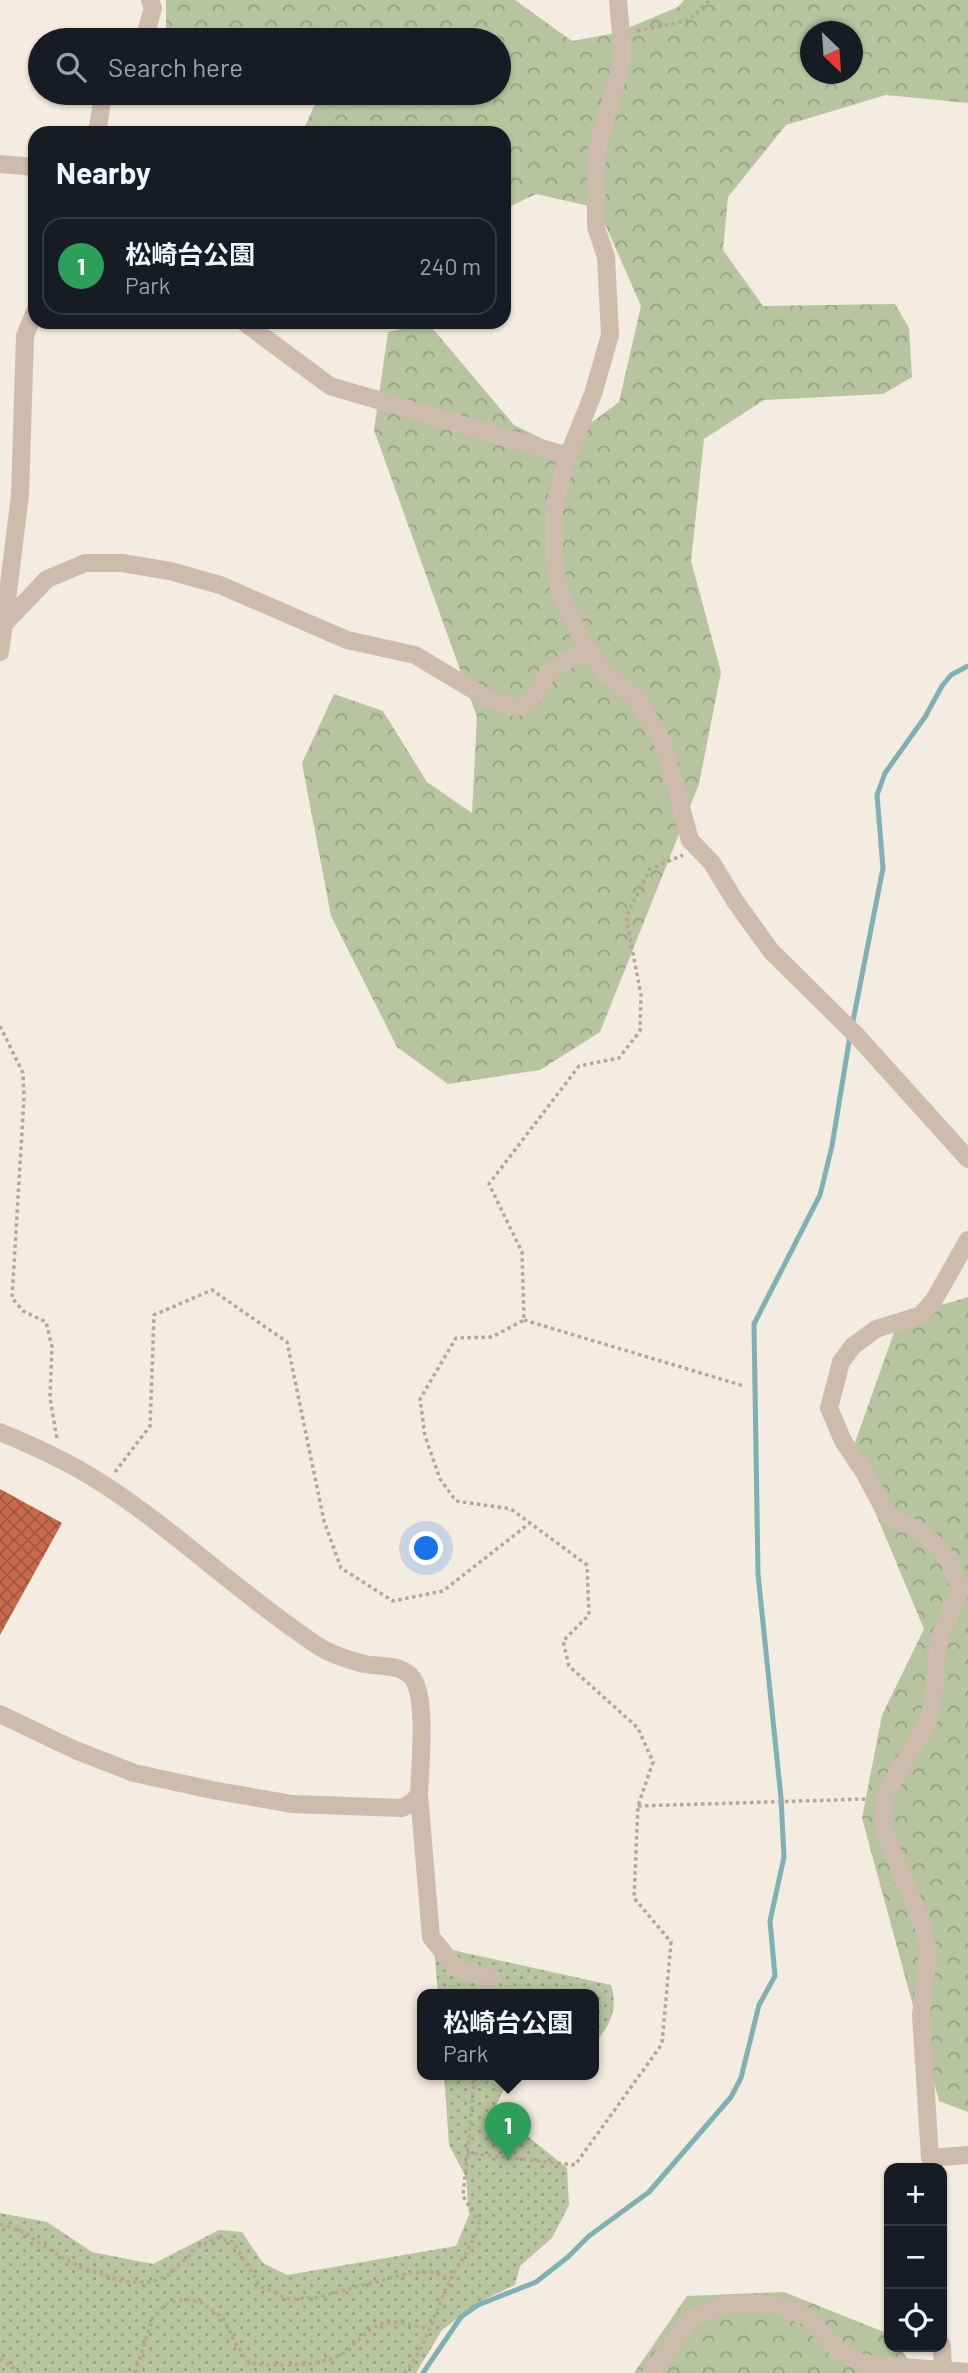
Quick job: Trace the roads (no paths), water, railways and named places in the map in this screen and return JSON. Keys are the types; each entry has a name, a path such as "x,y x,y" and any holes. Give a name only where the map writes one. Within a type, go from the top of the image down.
{"street":[{"path":"147,28 153,8 150,0"},
{"path":"618,0 622,57 596,154 596,227 606,257 610,335 593,394 568,456 554,509 554,562 561,597 580,638 605,673 639,700 663,743 690,840 712,863 735,901 772,951 858,1037 968,1159"},
{"path":"98,126 102,105"},
{"path":"0,164 28,166"},
{"path":"0,652 20,495 25,336 28,328"},
{"path":"253,329 330,386 568,456"},
{"path":"4,624 47,579 85,563 122,563 170,571 220,585 347,640 415,655 490,700 512,707 523,706 534,695 548,673 571,658 590,652"},
{"path":"968,1240 934,1300 921,1315 876,1329 853,1346 841,1362 829,1408 843,1441 864,1472 887,1515 920,1531 935,1544 948,1559 959,1584 959,1595 939,1638 933,1700 928,1721 883,1798 883,1829 923,1928 928,1954 921,2015 930,2163 968,2155"},
{"path":"0,1432 105,1485 154,1519 282,1622 321,1648 363,1664 399,1668 412,1678 421,1698 419,1794 431,1937 456,1968 492,1979"},
{"path":"0,1714 75,1750 134,1773 212,1790 292,1804 402,1808 413,1802 419,1794"},
{"path":"651,2373 691,2318 729,2305 772,2304 806,2316 841,2353 865,2364 968,2372"},
{"path":"942,2352 943,2371"}],"waterway":[{"path":"852,1026 883,868 877,795 885,773 925,717 942,686 951,675 968,666"},
{"path":"423,2373 461,2317 478,2305 536,2282 589,2236 649,2192 731,2097 741,2078 759,2005 775,1976 770,1921 784,1857 781,1798 758,1574 754,1324 820,1195 832,1146 850,1036"}],"place":[{"name":"松崎台公園","path":"508,2160"}]}
